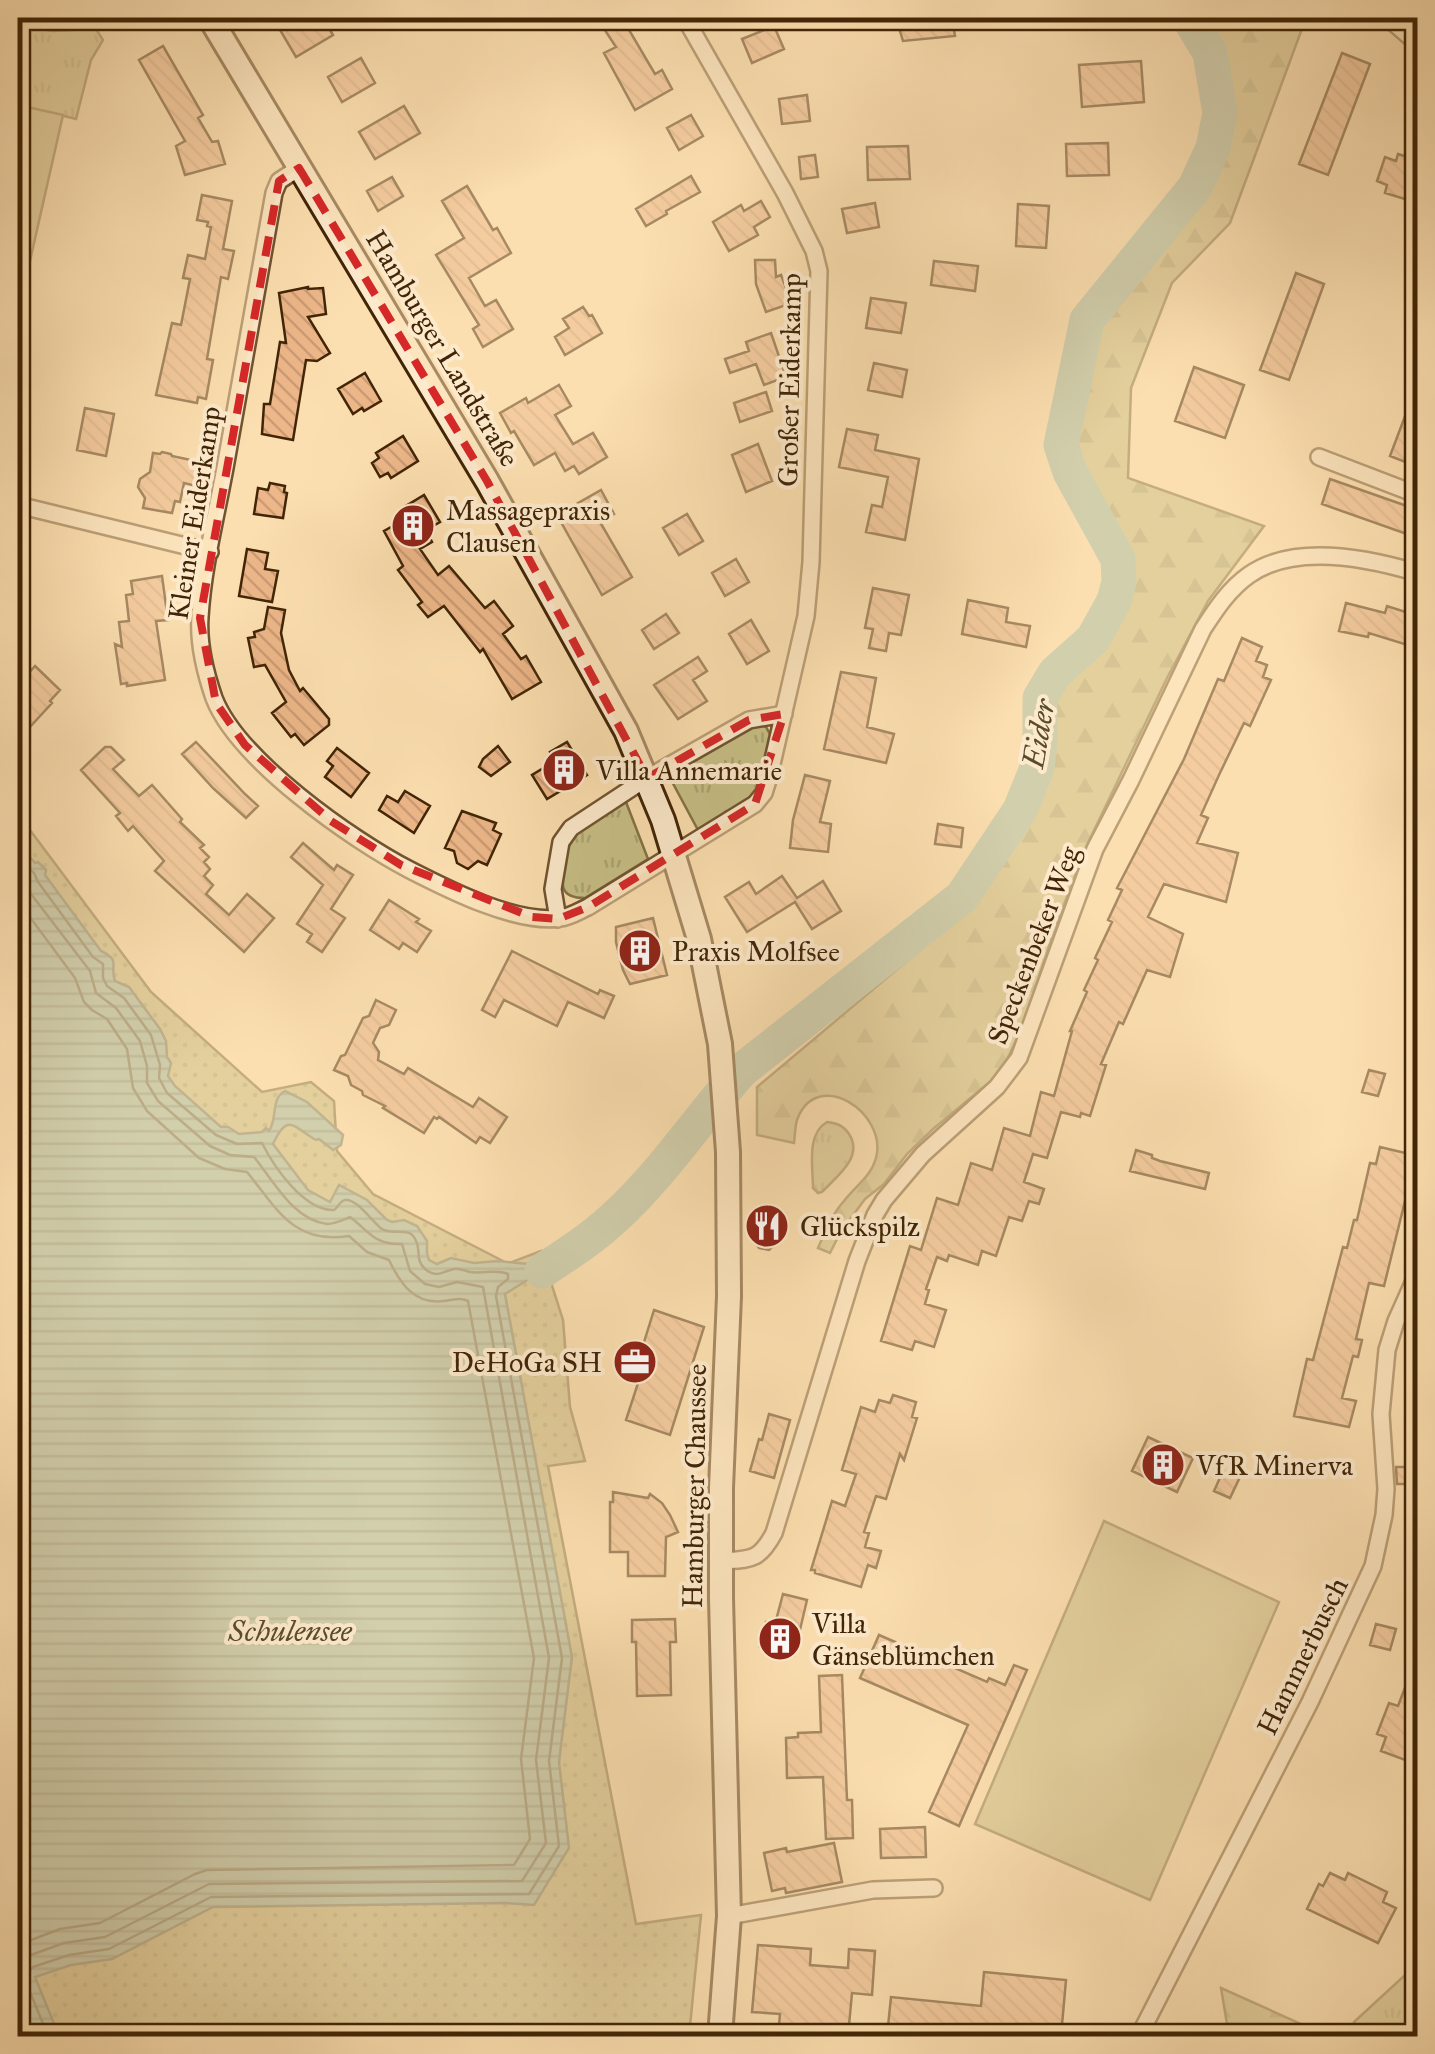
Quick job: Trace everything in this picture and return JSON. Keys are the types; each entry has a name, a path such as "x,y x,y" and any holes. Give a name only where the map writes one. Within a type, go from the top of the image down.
{"main road":[{"name":"Hamburger Landstraße","path":"210,18 487,481 626,731 675,854 699,939"},
{"name":"Hamburger Chaussee","path":"699,939 720,1044 728,1152 730,1296 722,1488 722,1679 729,1916 720,2036"}],"street":[{"name":"Großer Eiderkamp","path":"675,854 746,811 764,793 784,714 806,616 811,562 819,271 814,252 785,193 686,18"},
{"path":"1388,18 1418,44"},
{"name":"Kleiner Eiderkamp","path":"300,168 279,182 274,193 210,552 200,618 202,660 216,703 245,746 288,787 401,866 468,898 510,912 558,919"},
{"path":"1319,457 1418,495"},
{"path":"18,505 210,552"},
{"name":"Speckenbeker Weg","path":"722,1561 749,1559 765,1550 774,1533 857,1261 875,1215 922,1154 997,1088 1019,1058 1095,850 1216,609 1252,573 1278,561 1344,557 1382,562 1418,573"},
{"path":"675,854 588,907 558,919 553,888 562,842 570,828 647,778 749,720 784,714"},
{"name":"Hammerbusch","path":"1138,2036 1310,1702 1373,1566 1385,1502 1381,1414 1387,1350 1418,1272"},
{"path":"729,1916 873,1890 934,1888"}],"highlighted area":[{"path":"299,168 487,481 647,778 749,720 784,714 755,804 588,907 558,919 532,917 401,865 331,821 245,745 216,703 200,618 279,181"}],"green space":[{"path":"1207,18 1306,18 1230,223 1172,283 1131,388 1128,478 1264,526 1208,601 1167,678 1087,845 1021,1031 1007,1059 990,1082 933,1129 884,1184 865,1199 830,1253 818,1248 826,1230 876,1158 877,1141 872,1125 849,1102 834,1096 819,1097 807,1104 797,1120 794,1143 757,1135 757,1087 971,907 1047,781 1050,704 1066,681 1104,646 1125,612 1130,548 1075,458 1083,382 1099,329 1202,199 1225,154 1233,117 1220,47"},
{"path":"18,25 52,31 96,29 103,40 91,60 76,119 18,105"},
{"path":"18,105 63,115 18,314"},
{"path":"759,723 771,736 760,783 749,799 698,830 669,776"},
{"path":"626,802 648,859 585,898 569,895 563,881 571,840"},
{"name":"Schulensee","path":"18,814 151,992 262,1092 311,1082 334,1101 337,1151 373,1194 503,1261 504,1265 541,1251 563,1320 570,1407 585,1461 548,1466 636,1924 701,1915 689,2036 18,2036"},
{"path":"827,1122 847,1131 853,1151 841,1173 818,1193 813,1188 813,1143 820,1127"},
{"path":"1104,1521 1279,1602 1150,1900 975,1824"},
{"path":"1417,1964 1417,2036 1352,2036 1357,2034 1354,2022"},
{"path":"1221,1988 1310,2028 1311,2036 1229,2036"}],"water":[{"name":"Schulensee","path":"18,844 46,870 45,875 101,951 111,958 115,981 129,987 160,1029 171,1063 168,1076 175,1086 221,1127 239,1134 262,1132 266,1128 269,1131 277,1099 285,1091 307,1102 343,1135 341,1145 333,1150 292,1125 278,1134 273,1144 308,1190 330,1202 339,1185 367,1200 387,1220 404,1220 417,1226 427,1241 429,1260 437,1264 451,1258 474,1263 539,1265 542,1271 505,1294 572,1657 559,1762 569,1848 534,1905 213,1907 112,1959 71,1965 35,1977 59,2036 18,2036"}],"building":[{"path":"273,18 323,18 333,35 296,57"},
{"path":"597,18 622,18 655,74 662,70 672,89 635,110 604,53 616,47"},
{"path":"896,18 952,18 955,36 903,41"},
{"path":"774,26 784,49 752,63 742,39"},
{"path":"163,46 203,115 198,118 212,142 218,141 225,164 185,175 176,146 185,141 139,60"},
{"path":"1342,53 1370,64 1328,175 1299,164"},
{"path":"361,58 375,83 342,102 328,77"},
{"path":"1141,61 1144,102 1082,107 1079,65"},
{"path":"807,95 810,121 782,124 779,99"},
{"path":"404,106 420,133 375,159 359,132"},
{"path":"691,115 703,136 679,150 667,128"},
{"path":"1108,143 1109,175 1067,176 1066,144"},
{"path":"908,146 910,179 868,180 867,147"},
{"path":"1398,154 1418,160 1418,203 1385,193 1387,185 1377,181 1385,157 1396,161"},
{"path":"815,155 818,177 801,179 799,157"},
{"path":"691,176 700,192 646,226 636,209"},
{"path":"392,177 403,196 378,211 367,191"},
{"path":"467,186 511,253 469,278 485,306 496,300 513,329 483,347 473,329 479,325 436,255 464,238 442,201"},
{"path":"202,195 232,201 223,249 234,251 228,279 221,277 207,359 213,360 206,399 198,397 197,403 156,395 172,323 181,325 190,279 183,278 188,255 205,259 211,227 208,222 197,220"},
{"path":"761,201 770,217 754,227 758,235 729,251 713,222 741,205 744,211"},
{"path":"875,203 879,227 847,233 842,209"},
{"path":"1018,204 1049,206 1046,248 1016,246"},
{"path":"755,260 775,260 776,277 781,275 792,303 766,312 756,284"},
{"path":"934,261 978,266 975,291 931,285"},
{"path":"1296,273 1324,284 1289,380 1260,370"},
{"path":"323,288 326,314 308,317 330,353 317,361 306,360 293,440 262,434 264,404 270,404 280,342 286,343 279,293"},
{"path":"871,298 906,303 901,333 866,328"},
{"path":"583,307 602,333 565,355 555,337 569,328 563,319"},
{"path":"771,333 786,377 764,385 756,364 730,373 725,359 749,351 746,342"},
{"path":"874,363 907,370 902,397 868,390"},
{"path":"1194,367 1244,385 1225,438 1175,421"},
{"path":"365,373 381,401 353,414 338,389"},
{"path":"559,385 571,406 555,415 573,444 593,433 607,457 579,474 574,466 565,471 555,453 534,465 500,413"},
{"path":"1418,387 1418,467 1390,456"},
{"path":"766,392 772,411 740,422 734,403"},
{"path":"85,408 114,414 106,456 77,450"},
{"path":"847,429 878,435 875,450 919,459 905,540 866,532 872,505 882,507 888,477 839,467"},
{"path":"403,436 418,461 391,478 388,473 380,477 372,463 379,458 376,453"},
{"path":"758,444 772,481 746,492 732,455"},
{"path":"153,453 200,462 196,486 184,483 180,502 175,501 172,513 143,508 145,498 138,487 140,479 150,472"},
{"path":"1330,479 1418,510 1418,538 1322,504"},
{"path":"270,483 285,486 283,518 254,514 258,488 268,490"},
{"path":"601,490 614,514 600,522 632,577 602,595 557,515"},
{"path":"424,495 440,522 426,530 432,542 420,549 438,575 449,566 485,608 494,601 513,626 503,634 521,659 526,656 541,682 512,699 483,649 480,652 444,606 428,617 418,605 422,602 398,570 403,566 384,531 407,518 401,509"},
{"path":"687,514 703,541 679,555 663,528"},
{"path":"247,549 268,553 265,569 278,571 272,602 239,596"},
{"path":"736,559 749,582 725,596 712,573"},
{"path":"162,576 168,620 156,621 165,680 121,684 115,644 122,647 119,622 129,621 126,595 133,594 131,581"},
{"path":"873,588 909,595 901,635 889,633 886,651 869,648 873,629 865,628"},
{"path":"968,600 1008,608 1006,622 1030,626 1026,647 962,634"},
{"path":"1346,603 1385,613 1387,606 1418,616 1414,647 1369,633 1368,637 1339,631"},
{"path":"268,607 285,610 281,633 289,670 300,691 303,688 329,719 329,725 304,745 295,734 291,737 272,713 286,702 265,665 254,667 248,638 264,629"},
{"path":"666,614 679,633 654,649 642,630"},
{"path":"751,620 769,651 747,664 729,634"},
{"path":"1242,638 1262,647 1256,661 1267,665 1263,677 1271,680 1250,726 1244,723 1219,775 1201,815 1208,818 1197,843 1238,853 1226,902 1164,884 1148,917 1183,934 1170,977 1147,970 1101,1064 1106,1065 1090,1116 1061,1112 1047,1158 1033,1154 1024,1182 1044,1189 1039,1204 1029,1201 1022,1221 1009,1217 996,1256 982,1251 978,1265 949,1255 947,1261 937,1257 925,1304 946,1310 934,1347 915,1341 912,1350 881,1341 910,1246 921,1250 937,1198 958,1205 971,1163 992,1170 1004,1128 1030,1136 1041,1092 1054,1096 1070,1031 1122,890 1117,888 1184,759 1218,679 1224,681"},
{"path":"698,657 707,671 693,680 707,701 678,719 654,685"},
{"path":"35,666 60,690 29,728 18,735 18,685"},
{"path":"841,672 876,678 867,727 894,734 886,763 824,749"},
{"path":"196,742 258,806 246,818 182,754"},
{"name":"Villa Annemarie","path":"567,742 587,775 547,799 532,775 555,761 550,752"},
{"path":"498,746 510,762 491,776 479,767"},
{"path":"105,747 111,747 124,760 113,769 139,796 152,785 182,819 180,822 204,845 200,848 209,857 204,862 210,869 204,876 213,885 206,894 229,915 247,894 274,918 244,952 155,871 164,861 133,826 128,831 116,816 120,813 81,770"},
{"path":"337,748 369,773 351,797 325,777 333,766 327,761"},
{"path":"805,775 830,781 820,822 831,824 828,852 790,848"},
{"path":"405,791 430,806 414,833 379,810 387,796 398,802"},
{"path":"462,811 496,823 493,830 501,834 487,865 478,861 468,869 457,863 454,851 445,848"},
{"path":"938,824 963,828 961,847 935,844"},
{"path":"303,843 334,870 337,865 353,875 331,909 345,918 322,952 307,942 312,934 297,924 323,885 291,857"},
{"path":"782,876 797,898 823,881 841,911 812,929 795,902 747,932 725,897 749,882 756,894"},
{"path":"389,900 431,931 417,952 403,943 399,949 370,930"},
{"name":"Praxis Molfsee","path":"653,918 667,975 630,984 616,942 616,927"},
{"path":"512,951 598,994 600,990 614,996 604,1018 568,1002 557,1026 504,1000 495,1017 482,1010"},
{"path":"376,1000 396,1010 373,1043 379,1052 378,1060 404,1074 408,1068 473,1107 479,1098 507,1117 490,1143 480,1137 476,1143 439,1117 434,1117 424,1133 363,1095 351,1085 348,1076 334,1070"},
{"path":"1369,1070 1385,1074 1378,1096 1362,1092"},
{"path":"1380,1147 1418,1156 1418,1203 1405,1201 1384,1286 1369,1283 1356,1339 1362,1340 1358,1357 1353,1356 1342,1398 1356,1401 1349,1427 1294,1416 1307,1359 1313,1360 1343,1247 1347,1248 1370,1163 1376,1164"},
{"path":"1136,1150 1160,1161 1209,1173 1205,1189 1130,1171"},
{"path":"763,1207 773,1209 777,1215 777,1242 769,1250 759,1248 755,1241 755,1215"},
{"path":"654,1310 704,1327 670,1435 626,1420 641,1374 629,1371 634,1353 640,1355"},
{"path":"893,1395 916,1402 912,1417 917,1418 904,1460 900,1454 886,1499 876,1496 864,1532 869,1533 865,1547 881,1551 876,1568 868,1565 861,1587 811,1570 832,1501 845,1506 856,1474 842,1470 861,1407 875,1412 879,1400 890,1403"},
{"path":"769,1414 790,1420 774,1478 750,1471"},
{"name":"VfR Minerva","path":"1148,1437 1193,1458 1177,1492 1132,1471"},
{"path":"1396,1467 1418,1467 1418,1484 1397,1484"},
{"path":"1223,1471 1239,1479 1230,1498 1214,1491"},
{"path":"613,1492 648,1498 650,1494 670,1515 678,1532 666,1537 665,1576 628,1576 628,1552 610,1552"},
{"path":"783,1594 807,1600 794,1655 760,1647 766,1622 775,1624"},
{"path":"675,1619 676,1642 670,1642 671,1695 637,1696 632,1620"},
{"path":"1376,1624 1396,1629 1390,1650 1370,1645"},
{"path":"879,1635 987,1682 989,1678 1005,1685 1014,1665 1027,1670 959,1826 929,1812 968,1725 860,1678"},
{"path":"1416,1659 1418,1727 1405,1760 1381,1751 1386,1737 1377,1734 1389,1703 1398,1706"},
{"path":"842,1675 847,1800 852,1800 853,1838 826,1839 823,1777 787,1778 786,1738 821,1732 819,1676"},
{"path":"925,1827 926,1857 881,1858 880,1829"},
{"path":"834,1843 842,1882 786,1893 785,1888 772,1891 764,1853"},
{"path":"1330,1873 1345,1880 1348,1873 1387,1892 1383,1902 1396,1908 1378,1943 1307,1909 1319,1884 1323,1886"},
{"path":"758,1945 811,1949 810,1965 848,1968 849,1949 875,1951 872,1995 852,1993 848,2036 778,2036 780,2014 752,2012"},
{"path":"984,1972 1066,1980 1061,2036 887,2036 891,1997 981,2006"}],"waterway":[{"name":"Eider","path":"542,1271 592,1236 638,1194 742,1070 962,897 1020,810 1037,768 1040,698 1055,673 1093,639 1114,601 1119,582 1118,559 1070,472 1061,445 1087,320 1195,187 1213,148 1220,113 1210,53 1189,18"}],"place":[{"name":"Massagepraxis Clausen","path":"413,526"},
{"name":"Villa Annemarie","path":"564,770"},
{"name":"Praxis Molfsee","path":"640,951"},
{"name":"Glückspilz","path":"767,1226"},
{"name":"DeHoGa SH","path":"635,1362"},
{"name":"VfR Minerva","path":"1163,1465"},
{"name":"Villa Gänseblümchen","path":"780,1639"}]}
